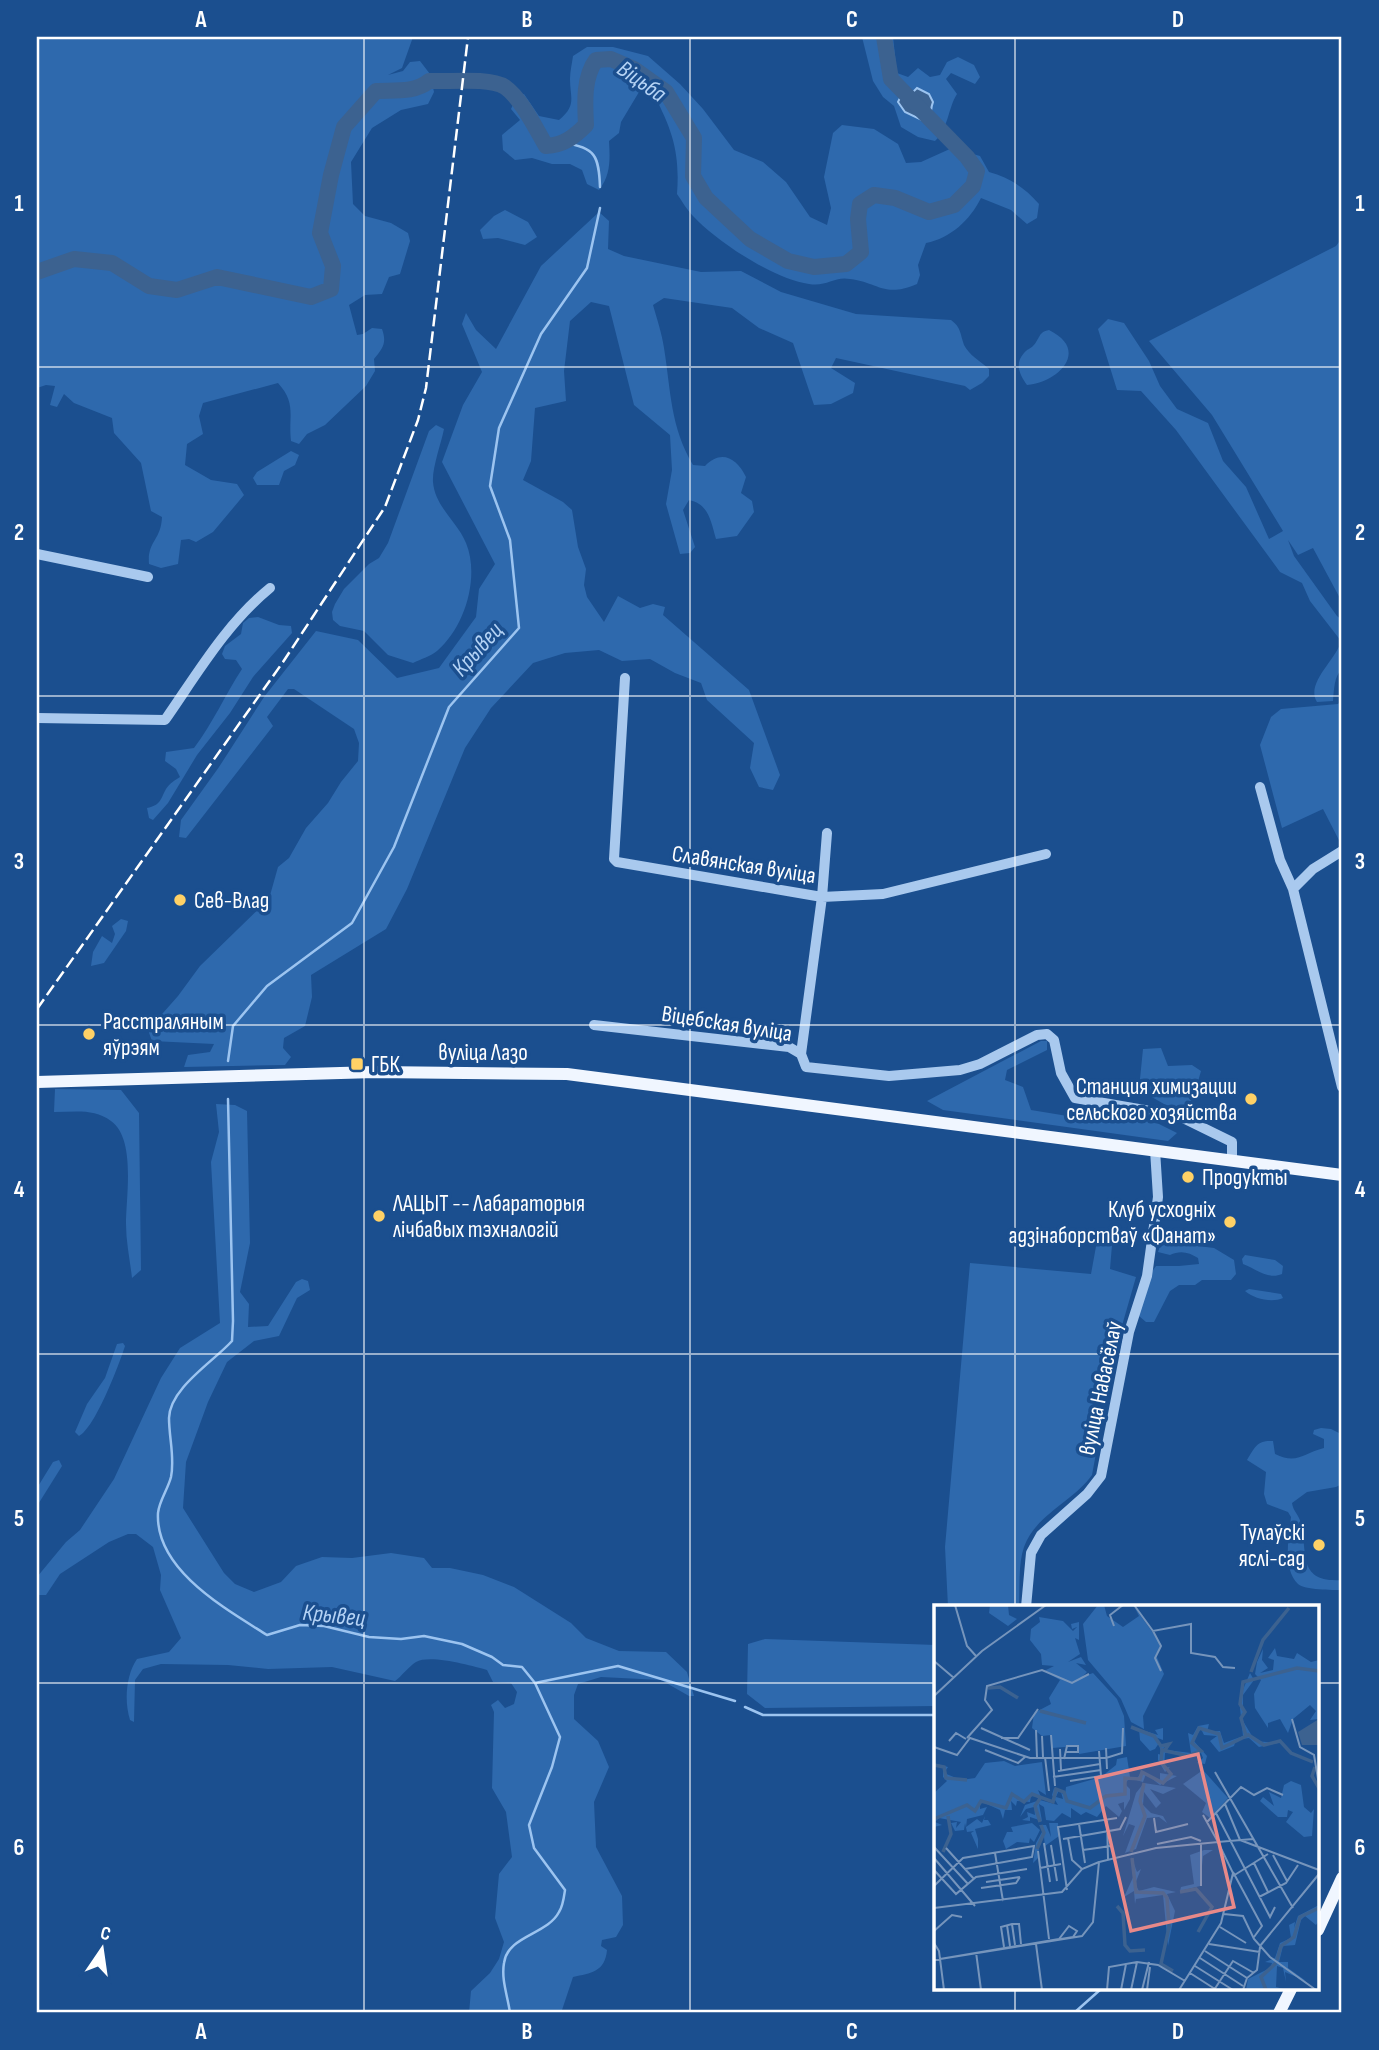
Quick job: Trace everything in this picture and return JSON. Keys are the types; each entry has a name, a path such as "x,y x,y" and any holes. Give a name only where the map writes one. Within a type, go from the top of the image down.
{"main road":[{"name":"вуліца Лазо","path":"37,1082 375,1072 567,1074 1342,1175"},
{"path":"1320,1926 1342,1878"},
{"path":"1279,2013 1290,1990"}],"street":[{"path":"37,554 148,577"},
{"path":"37,718 165,720 247,607 270,588"},
{"name":"Славянская вуліца","path":"625,678 614,859 617,862 822,897 883,894 1046,854"},
{"path":"1260,786 1280,860 1293,889 1342,1087"},
{"path":"801,1054 822,897 827,833"},
{"path":"1293,889 1313,869 1342,851"},
{"name":"Віцебская вуліца","path":"594,1025 789,1047 801,1054 806,1067 889,1076 960,1070 979,1064 1037,1035 1047,1034 1054,1040 1061,1073 1075,1098 1179,1116 1233,1142 1232,1159"},
{"name":"вуліца Навасёлаў","path":"1026,1605 1031,1553 1041,1535 1087,1494 1101,1476 1129,1332 1147,1276 1158,1197 1154,1150"}],"shaded area":[{"path":"37,37 413,37 402,68 388,75 403,71 410,62 420,61 430,74 434,92 428,104 401,110 372,128 351,162 353,204 365,216 391,223 408,233 410,241 400,274 389,277 382,294 365,295 349,305 357,335 372,328 382,329 384,342 374,359 375,371 366,386 325,425 307,434 299,444 291,441 290,404 278,383 203,403 199,416 203,434 187,444 185,465 211,480 237,484 244,495 213,532 196,542 181,540 178,564 161,568 149,564 150,550 162,517 151,511 141,463 114,433 112,418 74,403 64,394 57,407 50,405 55,386 37,388"},
{"path":"862,37 893,37 897,73 908,77 918,68 930,77 940,75 947,62 958,57 974,65 980,77 975,84 951,73 946,79 957,94 943,131 935,141 918,137 901,127 894,106 883,97 873,81"},
{"path":"587,47 613,47 648,56 703,109 734,150 763,162 786,182 810,217 827,225 831,208 824,177 833,133 842,125 874,129 898,144 906,163 921,162 952,148 980,156 989,172 1016,184 1039,204 1037,218 1027,224 1011,210 981,198 959,227 944,237 926,243 918,265 920,275 917,284 897,290 844,278 809,284 779,275 716,237 693,216 677,194 674,143 654,95 639,92 621,122 619,133 609,141 608,173 599,190 587,184 582,170 570,164 552,164 532,158 515,160 503,150 502,135 520,120 511,109 517,96 524,94 539,116 559,120 565,115 571,101 570,76 573,56"},
{"path":"917,88 929,94 933,102 928,123 905,112 898,102 901,96 908,97"},
{"path":"505,210 528,222 537,237 525,245 498,238 483,239 480,230 494,216"},
{"path":"599,212 609,221 608,249 624,256 701,272 741,271 781,292 856,314 951,320 958,328 966,349 989,369 989,376 970,390 965,386 836,358 831,368 855,383 853,393 831,404 814,405 793,343 759,328 732,308 664,298 653,305 663,343 676,422 685,451 693,465 705,466 723,457 738,465 746,477 741,493 752,501 754,512 737,536 716,539 705,510 701,505 689,500 683,510 695,547 690,553 680,554 666,504 672,470 670,435 634,405 609,306 591,302 570,321 564,371 566,401 535,408 531,461 523,480 563,502 572,510 578,547 586,569 584,585 587,597 604,622 618,596 640,608 653,604 665,607 663,615 749,690 780,775 773,790 759,787 750,768 754,743 707,700 701,683 650,659 622,661 599,650 565,653 533,663 491,708 465,748 407,889 386,929 311,975 312,997 305,1026 284,1038 283,1048 291,1057 285,1065 184,1067 188,1055 210,1052 214,1044 152,1041 148,1030 200,966 269,899 278,867 289,858 306,828 358,761 359,743 354,729 294,689 288,689 267,717 273,726 186,838 179,837 181,820 264,697 316,631 358,640 397,678 439,668 476,617 479,589 495,564 442,462 463,405 482,372 462,324 466,313 476,330 496,349 541,266"},
{"path":"1342,238 1342,602 1313,548 1298,555 1288,540 1294,556 1342,620 1342,669 1336,679 1333,701 1317,702 1314,695 1318,679 1341,641 1310,601 1302,583 1280,572 1176,430 1141,391 1117,390 1098,329 1108,319 1124,323 1149,361 1160,386 1177,409 1208,423 1223,461 1246,487 1269,539 1283,531 1212,415 1149,341 1336,246"},
{"path":"1049,330 1061,338 1067,347 1065,364 1050,378 1027,385 1020,373 1019,361 1041,334"},
{"path":"436,425 444,429 433,482 438,499 466,543 470,556 470,586 462,615 447,641 435,653 413,663 388,655 364,631 340,626 333,620 332,612 344,589 369,564 379,558 388,543 429,431"},
{"path":"291,451 299,455 295,465 284,471 279,485 257,485 253,478 257,472"},
{"path":"258,617 279,625 291,626 292,633 253,677 230,713 197,755 168,803 153,820 149,818 147,808 158,804 167,787 180,777 176,769 165,761 166,752 194,748 201,738 242,669 236,660 225,659 222,654 225,646 241,634 243,623 249,618"},
{"path":"1342,700 1342,846 1323,809 1282,828 1260,745 1271,717 1281,709 1338,704"},
{"path":"121,919 128,921 126,931 104,963 91,966 93,952 102,936 112,943 115,934 112,926"},
{"path":"1041,1041 1047,1041 1047,1050 1007,1070 1005,1080 1023,1087 1031,1110 1098,1121 1115,1114 1147,1118 1177,1133 1168,1141 943,1110 927,1101"},
{"path":"1161,1048 1168,1066 1192,1065 1201,1071 1193,1099 1184,1111 1143,1092 1140,1079 1143,1049"},
{"path":"55,1089 121,1090 139,1113 141,1270 132,1278 126,1231 128,1169 124,1141 119,1129 98,1114 54,1112"},
{"path":"216,1104 235,1105 247,1111 250,1243 240,1292 249,1304 248,1327 268,1326 296,1282 302,1279 308,1281 310,1290 297,1298 279,1336 254,1341 227,1362 208,1402 186,1462 183,1508 224,1573 235,1584 254,1592 281,1582 296,1566 322,1557 352,1558 391,1553 424,1558 432,1568 450,1568 483,1575 514,1587 571,1623 586,1638 619,1651 666,1652 687,1672 694,1696 689,1696 661,1680 601,1677 578,1684 574,1695 574,1719 598,1741 609,1767 594,1802 596,1847 622,1896 623,1925 616,1937 602,1940 601,1946 607,1950 600,1967 573,1977 561,2013 469,2013 471,1991 490,1973 499,1959 504,1942 495,1918 499,1874 512,1857 506,1812 492,1788 494,1712 491,1705 498,1700 505,1708 514,1704 517,1692 511,1683 493,1682 487,1670 431,1659 416,1662 395,1681 332,1667 268,1669 228,1665 161,1664 143,1669 135,1680 134,1722 130,1720 128,1713 127,1697 128,1680 133,1665 137,1659 169,1652 181,1638 160,1590 161,1575 153,1547 136,1534 128,1534 109,1542 60,1574 46,1595 37,1595 37,1577 66,1542 80,1530 114,1479 161,1378 180,1348 220,1323 211,1162 219,1132"},
{"path":"1099,1230 1113,1233 1110,1269 1136,1277 1115,1350 1092,1475 1029,1536 1021,1561 1019,1605 948,1605 945,1547 970,1263 1091,1274"},
{"path":"1166,1242 1214,1248 1234,1260 1236,1274 1231,1280 1202,1280 1195,1285 1179,1285 1170,1291 1154,1322 1146,1322 1139,1316 1150,1274 1156,1266 1199,1264 1198,1258 1188,1253 1170,1255 1158,1252 1160,1246"},
{"path":"1245,1255 1275,1260 1283,1266 1282,1274 1267,1275 1243,1264"},
{"path":"1249,1289 1281,1294 1283,1298 1258,1298 1245,1291"},
{"path":"123,1343 125,1346 106,1395 92,1421 79,1436 75,1432 87,1404 105,1378 117,1344"},
{"path":"1321,1428 1339,1433 1342,1484 1307,1492 1292,1503 1301,1523 1305,1555 1311,1571 1328,1580 1342,1580 1342,1590 1319,1589 1298,1584 1288,1561 1291,1517 1288,1512 1267,1504 1264,1494 1266,1472 1247,1460 1257,1445 1268,1441 1273,1441 1275,1454 1289,1458 1324,1448 1324,1439 1313,1434 1314,1430"},
{"path":"59,1460 62,1466 37,1506 37,1488 53,1462"},
{"path":"765,1639 934,1645 934,1706 765,1708 747,1694 748,1644"}],"waterway":[{"name":"Віцьба","path":"37,272 74,259 112,263 149,286 177,290 217,277 311,297 331,289 333,266 320,233 344,127 376,91 411,89 429,81 479,81 498,84 517,98 546,146 568,140 586,125 586,91 592,67 596,60 611,59 634,69 666,92 694,138 693,176 706,198 750,239 788,261 814,267 846,264 861,252 858,219 860,204 874,195 895,198 929,212 954,205 973,186 977,171 967,157 891,79 884,37"},
{"name":"Крывец","path":"564,143 583,147 593,155 598,168 600,187"},
{"name":"Крывец","path":"228,1061 233,1026 267,986 352,923 394,847 449,707 519,628 510,540 490,486 499,428 541,334 587,268 600,208"},
{"name":"Крывец","path":"228,1099 232,1341 184,1386 171,1407 169,1418 172,1470 158,1513 160,1534 180,1570 196,1586 267,1635 300,1625 324,1626 369,1637 401,1639 424,1636 462,1644 492,1657 503,1665 522,1667 535,1683 560,1737 552,1767 529,1825 534,1848 565,1890 561,1907 553,1920 513,1946 507,1954 503,1976 510,2013"},
{"path":"535,1683 618,1666 735,1701"},
{"path":"745,1707 763,1715 934,1715"},
{"path":"1074,2013 1100,1990"}],"railway":[{"path":"37,1009 283,662 385,507 418,420 426,388 468,37"}],"place":[{"name":"Сев-Влад","path":"180,900"},
{"name":"Расстраляным яўрэям","path":"89,1034"},
{"name":"ГБК","path":"357,1064"},
{"name":"Станция химизации сельского хозяйства","path":"1251,1099"},
{"name":"Продукты","path":"1188,1177"},
{"name":"ЛАЦЫТ -- Лабараторыя лічбавых тэхналогій","path":"379,1216"},
{"name":"Клуб усходніх адзінаборстваў «Фанат»","path":"1230,1222"},
{"name":"Тулаўскі яслі-сад","path":"1319,1545"}]}
